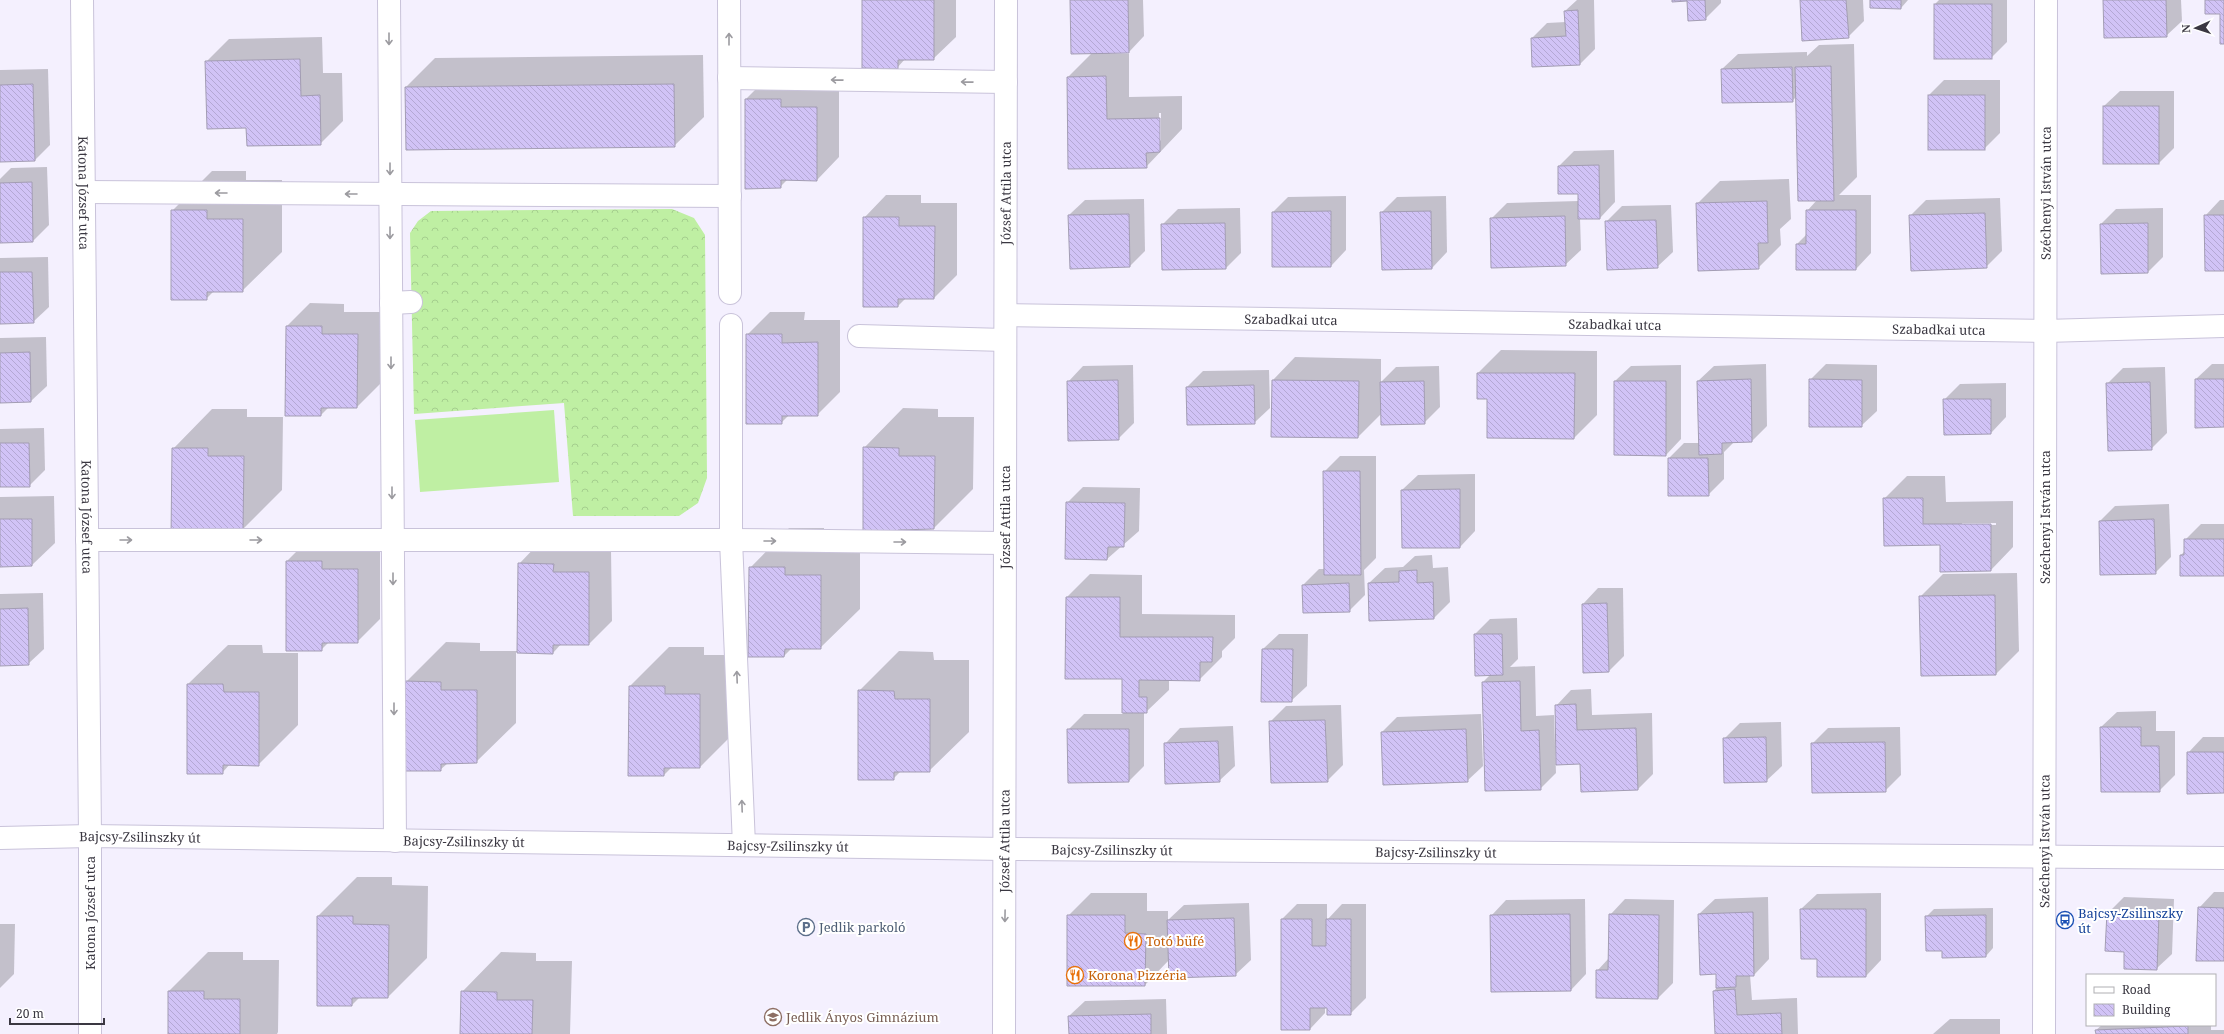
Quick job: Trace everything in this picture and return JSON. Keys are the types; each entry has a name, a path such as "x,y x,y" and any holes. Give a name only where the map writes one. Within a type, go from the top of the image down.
{"street":[{"name":"Katona József utca","path":"82,0 90,836 90,1034"},
{"path":"389,0 390,194 401,303 393,540 395,841"},
{"path":"729,0 730,293"},
{"name":"József Attila utca","path":"1004,1034 1006,0"},
{"name":"Széchenyi István utca","path":"2044,1034 2046,0"},
{"path":"729,78 1006,82"},
{"path":"84,192 730,196"},
{"name":"Szabadkai utca","path":"1006,315 2045,331 2224,326"},
{"path":"730,325 731,540 744,846"},
{"path":"859,336 1005,340"},
{"path":"87,540 731,540 1004,543"},
{"name":"Bajcsy-Zsilinszky út","path":"0,838 90,836 1005,849 2224,858"}],"green space":[{"path":"672,209 694,218 705,235 707,478 698,503 679,516 573,516 564,403 414,414 410,233 418,221 431,211"},
{"path":"554,410 559,482 420,492 415,420"}],"building":[{"path":"862,0 934,0 934,60 898,60 898,69 862,68"},
{"path":"1070,0 1128,0 1129,53 1071,54"},
{"path":"1672,0 1705,0 1706,20 1688,21 1687,1 1672,2"},
{"path":"1800,0 1846,0 1849,38 1802,41"},
{"path":"1870,0 1901,0 1901,9 1870,8"},
{"path":"2103,0 2166,0 2167,37 2104,38"},
{"path":"2205,0 2224,0 2224,44 2220,44 2220,14 2205,14"},
{"path":"1934,4 1992,4 1992,59 1934,59"},
{"path":"1578,10 1580,65 1532,67 1531,38 1566,36 1564,11"},
{"path":"300,59 301,96 320,95 321,145 247,146 246,128 207,129 205,61"},
{"path":"1831,66 1834,201 1798,201 1795,67"},
{"path":"1792,67 1793,102 1722,103 1721,69"},
{"path":"1106,76 1107,119 1160,118 1160,152 1146,153 1147,168 1068,169 1067,77"},
{"path":"33,84 35,161 0,162 0,85"},
{"path":"674,84 675,147 406,150 405,87"},
{"path":"1928,95 1985,95 1985,150 1928,150"},
{"path":"745,99 781,99 781,107 817,107 817,181 781,180 781,188 745,189"},
{"path":"2103,106 2159,106 2159,164 2103,164"},
{"path":"1599,165 1600,219 1578,219 1578,194 1558,194 1558,166"},
{"path":"32,182 33,242 0,243 0,183"},
{"path":"1767,201 1768,243 1758,243 1759,269 1698,271 1696,203"},
{"path":"171,210 207,210 207,219 243,219 243,292 207,292 207,300 171,300"},
{"path":"1806,210 1856,210 1856,270 1796,270 1796,244 1806,244"},
{"path":"1331,211 1331,267 1272,267 1272,212"},
{"path":"1431,211 1432,269 1382,270 1380,212"},
{"path":"1985,213 1987,268 1911,271 1909,215"},
{"path":"1129,214 1130,267 1070,269 1068,215"},
{"path":"2204,215 2224,215 2224,271 2205,271"},
{"path":"1565,216 1566,266 1491,268 1490,218"},
{"path":"863,217 899,217 899,226 935,226 934,299 898,299 898,307 863,307"},
{"path":"1656,220 1658,268 1607,270 1605,221"},
{"path":"1225,223 1226,269 1162,270 1161,224"},
{"path":"2148,223 2148,273 2101,274 2100,224"},
{"path":"0,272 32,272 34,323 0,324"},
{"path":"286,326 322,326 322,334 358,334 357,408 321,408 321,416 285,416"},
{"path":"746,334 782,334 782,343 818,342 818,416 782,416 782,424 746,424"},
{"path":"30,352 31,402 0,403 0,353"},
{"path":"1477,373 1575,373 1574,439 1487,438 1487,399 1477,399"},
{"path":"1751,379 1752,442 1722,443 1722,454 1699,455 1697,381"},
{"path":"1809,379 1862,380 1862,427 1809,427"},
{"path":"2195,379 2224,379 2224,427 2195,428"},
{"path":"1118,380 1119,440 1068,441 1067,381"},
{"path":"1272,380 1359,381 1358,438 1271,437"},
{"path":"1424,381 1425,424 1381,425 1380,382"},
{"path":"1614,381 1666,381 1666,456 1614,455"},
{"path":"2150,382 2152,450 2108,451 2106,383"},
{"path":"1254,385 1255,424 1187,425 1186,387"},
{"path":"1943,399 1991,399 1991,434 1944,435"},
{"path":"0,443 29,443 30,487 0,487"},
{"path":"863,447 899,448 899,456 935,456 934,529 898,530 898,538 863,537"},
{"path":"172,448 208,448 208,456 244,456 243,530 171,538"},
{"path":"1668,458 1708,458 1709,496 1668,496"},
{"path":"1323,471 1360,471 1361,575 1324,575"},
{"path":"1460,489 1460,548 1402,548 1401,490"},
{"path":"1883,498 1923,498 1923,524 1991,524 1991,571 1940,572 1940,545 1884,546"},
{"path":"1066,502 1125,503 1124,547 1108,547 1107,560 1065,559"},
{"path":"0,519 32,519 32,566 0,567"},
{"path":"2154,519 2156,574 2100,575 2099,521"},
{"path":"2184,539 2224,539 2224,576 2180,576 2180,555 2184,555"},
{"path":"286,561 322,561 322,569 358,569 358,643 322,643 322,651 286,651"},
{"path":"518,563 554,564 553,572 589,572 589,645 553,645 553,654 517,653"},
{"path":"749,567 785,567 785,575 821,575 821,649 785,649 784,657 748,657"},
{"path":"1417,570 1417,583 1433,582 1434,619 1369,621 1368,583 1399,582 1399,571"},
{"path":"1349,583 1350,612 1303,613 1302,585"},
{"path":"1995,595 1996,675 1921,676 1919,596"},
{"path":"1066,597 1120,597 1120,637 1213,637 1212,662 1200,662 1200,681 1139,680 1139,697 1147,697 1147,713 1122,713 1122,679 1065,679"},
{"path":"1607,603 1609,672 1583,673 1582,604"},
{"path":"28,608 29,665 0,666 0,609"},
{"path":"1474,634 1502,634 1503,675 1475,676"},
{"path":"1262,649 1293,649 1292,702 1261,702"},
{"path":"405,681 441,682 441,690 477,690 477,763 441,764 441,771 405,771"},
{"path":"1520,681 1521,731 1539,730 1541,790 1485,791 1482,682"},
{"path":"187,684 223,684 224,692 259,692 259,766 223,765 223,774 187,774"},
{"path":"629,686 665,686 665,694 700,694 700,768 664,768 664,776 628,776"},
{"path":"858,690 894,691 895,699 930,699 930,772 894,772 894,780 858,780"},
{"path":"1576,704 1577,730 1636,728 1638,790 1581,792 1580,764 1556,765 1555,705"},
{"path":"1325,720 1328,782 1271,783 1269,721"},
{"path":"2100,727 2141,727 2141,746 2159,746 2160,792 2101,792"},
{"path":"1067,729 1129,729 1129,782 1068,783"},
{"path":"1466,729 1468,782 1383,785 1381,732"},
{"path":"1766,737 1767,782 1724,783 1723,738"},
{"path":"1218,741 1220,782 1165,784 1164,743"},
{"path":"1885,742 1886,792 1812,793 1811,743"},
{"path":"2187,752 2224,752 2224,793 2187,794"},
{"path":"2198,907 2224,908 2224,961 2196,961"},
{"path":"1800,909 1866,909 1866,977 1817,977 1817,959 1801,959"},
{"path":"1753,912 1754,976 1736,976 1736,987 1716,988 1716,974 1700,975 1698,914"},
{"path":"2107,912 2159,914 2157,970 2124,969 2124,952 2105,951"},
{"path":"1570,914 1571,991 1491,992 1490,915"},
{"path":"1609,914 1659,915 1658,999 1596,998 1596,970 1608,970"},
{"path":"1067,915 1125,915 1125,933 1146,934 1145,986 1067,986"},
{"path":"1986,915 1986,957 1942,958 1942,951 1926,951 1925,916"},
{"path":"317,916 353,916 353,924 389,925 388,998 352,998 352,1006 317,1006"},
{"path":"1234,918 1236,976 1169,978 1167,920"},
{"path":"1281,919 1312,919 1312,946 1326,946 1326,919 1351,919 1351,1015 1327,1015 1327,1008 1310,1008 1310,1030 1281,1030"},
{"path":"1735,989 1737,1015 1781,1013 1782,1034 1715,1034 1713,991"},
{"path":"168,991 204,991 204,999 240,999 240,1034 168,1034"},
{"path":"461,991 497,992 497,1000 533,1000 532,1034 460,1034"},
{"path":"1151,1014 1151,1034 1069,1034 1068,1016"},
{"path":"2188,1026 2188,1034 2096,1034 2095,1030"}],"place":[{"name":"Bajcsy-Zsilinszky út","path":"2065,920"},
{"name":"Jedlik parkoló","path":"806,927"},
{"name":"Totó büfé","path":"1133,941"},
{"name":"Korona Pizzéria","path":"1075,975"},
{"name":"Jedlik Ányos Gimnázium","path":"773,1017"}]}
